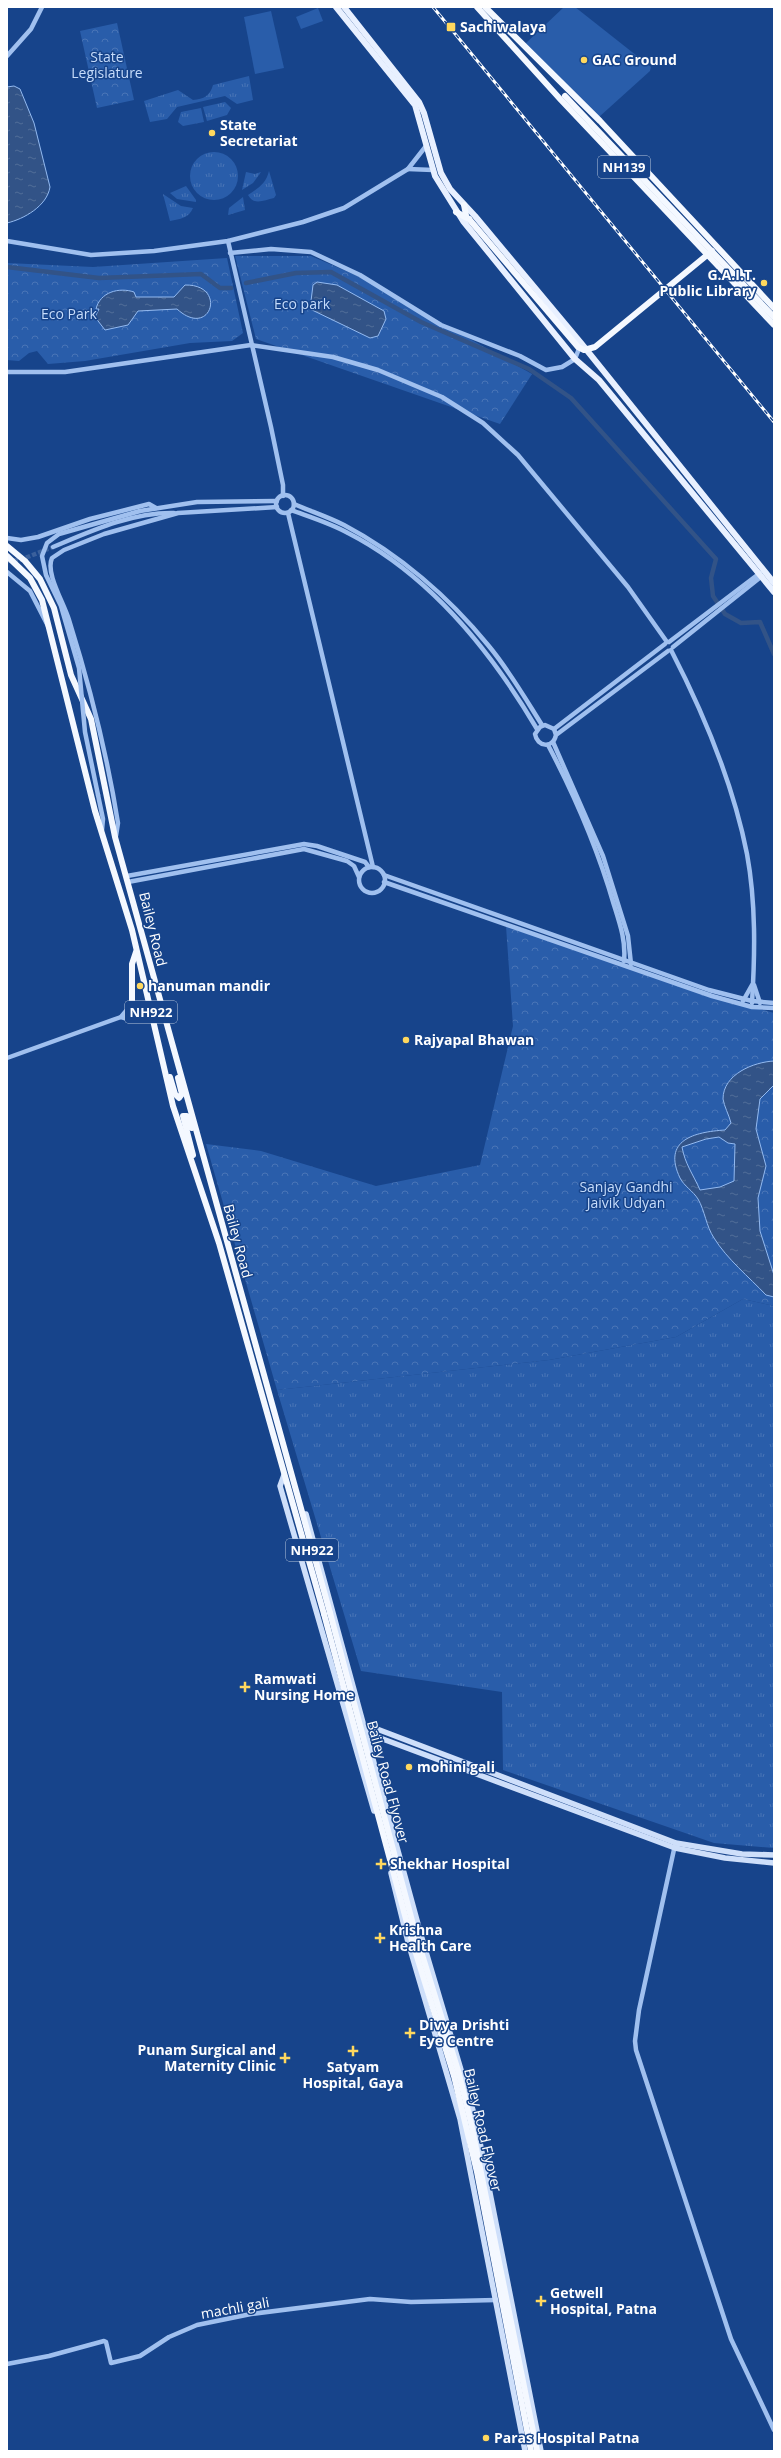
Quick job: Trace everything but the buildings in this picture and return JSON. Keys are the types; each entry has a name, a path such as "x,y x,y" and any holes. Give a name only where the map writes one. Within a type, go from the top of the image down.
{"highway":[{"name":"NH139","path":"477,7 693,241 774,326"},
{"name":"NH139","path":"485,7 600,121 774,308"},
{"path":"559,82 564,95"},
{"path":"552,88 564,95 774,317"},
{"path":"464,205 467,217"},
{"path":"456,212 467,217 578,347 584,350 590,350 600,343 712,251"},
{"path":"693,241 703,232"},
{"name":"Bailey Road","path":"7,546 25,561 40,579 54,608 71,674 91,719 115,837 128,879 290,1472"},
{"name":"Bailey Road","path":"7,556 30,578 36,588 50,629 101,831 150,1004 173,1106 202,1188 284,1476"},
{"path":"132,1010 132,964 136,952"},
{"path":"160,1044 175,1094 179,1098 182,1094 173,1048"},
{"path":"199,1141 187,1116 184,1115 182,1120 202,1188"},
{"name":"Bailey Road Flyover","path":"290,1472 410,1934 454,2076 479,2180 531,2451"},
{"name":"Bailey Road Flyover","path":"284,1476 327,1614 415,1932 459,2074 470,2116 537,2451"}],"main road":[{"path":"336,7 410,96 420,117 433,170 456,212 575,359 599,380 762,573 774,583"},
{"path":"344,7 419,102 424,113 441,173 450,189 475,216 581,343 762,573 774,592"},
{"path":"290,1472 295,1476 442,2004 461,2065 481,2146 541,2451"},
{"path":"284,1476 280,1486 386,1853 408,1942 460,2119 526,2451"},
{"path":"343,1704 358,1699"},
{"path":"350,1728 366,1729 675,1846 725,1858 774,1863"},
{"path":"352,1734 366,1729"},
{"path":"360,1764 375,1761"},
{"path":"377,1823 391,1819"},
{"path":"675,1846 742,1854 774,1855"},
{"path":"386,1853 399,1850"},
{"path":"428,2006 442,2004"},
{"path":"446,2069 461,2065"},
{"path":"498,2309 513,2306"}],"street":[{"path":"7,56 31,29 42,7"},
{"path":"7,241 91,255 154,251 228,241 336,211 385,184 408,169 426,146"},
{"path":"408,169 433,170"},
{"path":"228,241 270,424 283,485 283,496"},
{"path":"230,253 271,249 312,252 360,275 440,325 520,356 546,370 562,367 575,359 581,343"},
{"path":"7,372 65,372 251,345 333,357 378,370 442,397 483,423 518,456 586,534 628,586 667,643"},
{"path":"101,831 103,819 85,732 79,668 61,606 46,575 42,556 47,543 59,534 140,511 188,503 277,501 283,496 290,497 294,504 354,531 390,554 424,580 457,610 488,645 510,674 542,725"},
{"path":"277,501 277,507 280,511 289,512 349,533 394,563 437,598 485,650 537,729"},
{"path":"188,503 189,512"},
{"path":"7,538 28,540 97,517 149,504 156,508"},
{"path":"294,504 289,512 371,867"},
{"path":"53,547 102,527 122,521 164,513 277,507"},
{"path":"115,837 118,823 99,727 82,660 66,609 51,576 50,563 57,553 74,545 104,534 178,513"},
{"path":"7,572 30,590 42,618 50,629"},
{"path":"556,736 554,729 549,725 542,725 537,729 535,734 537,740 541,744 548,745 553,742 556,736 671,649 762,573"},
{"path":"554,729 667,643 714,612"},
{"path":"671,649 712,737 743,837 752,893 752,1004"},
{"path":"553,742 603,856 625,925 631,961 630,968"},
{"path":"548,745 562,772 595,848 622,933 624,965"},
{"path":"128,879 304,844 317,846 365,862 371,867 380,870 384,875 631,961 742,1002"},
{"path":"128,879 304,848 347,861 354,866 359,877 361,887 370,892 380,890 384,882 384,875"},
{"path":"359,877 362,871 371,867"},
{"path":"384,882 712,996 752,1004 762,1008 774,1008"},
{"path":"742,1002 753,984"},
{"path":"753,984 762,1008"},
{"path":"752,1004 760,1002 774,1003"},
{"path":"7,1058 121,1017 132,1010 150,1004"},
{"path":"121,1017 128,1020 152,1013"},
{"path":"675,1846 639,2010 636,2046 732,2340 774,2430"},
{"name":"machli gali","path":"7,2364 49,2356 104,2341 106,2342 111,2363 116,2363 140,2356 166,2339 197,2326 251,2314 358,2300 387,2299 411,2302 496,2300"}],"green space":[{"name":"GAC Ground","path":"564,7 575,7 651,67 650,71 599,117 525,44"},
{"path":"318,8 323,21 301,29 296,17"},
{"path":"271,11 284,68 255,74 244,17"},
{"name":"State Legislature","path":"117,23 134,100 97,108 80,31"},
{"path":"249,76 253,100 237,104 225,96 177,107 167,119 150,122 144,101 178,90 193,100 200,99 210,92 213,85"},
{"path":"225,102 231,108 227,115 207,121 203,107"},
{"path":"201,108 204,122 183,126 178,122 181,112"},
{"path":"214,152 223,154 231,159 236,167 238,176 236,185 231,193 223,198 214,200 205,198 197,193 192,185 190,176 192,167 197,159 205,154"},
{"path":"269,171 276,195 274,198 263,201 253,200 248,195 264,182"},
{"path":"246,172 255,174 261,172 253,183 242,190"},
{"path":"186,186 196,202 177,199 170,193"},
{"path":"163,194 181,206 193,208 184,218 170,221"},
{"path":"243,197 245,210 228,215 229,208"},
{"name":"Eco park","path":"235,256 311,256 360,277 532,374 500,424 256,339"},
{"name":"Eco Park","path":"227,258 243,333 232,341 190,343 85,361 48,364 37,351 29,353 19,361 7,360 7,263 93,267"},
{"name":"Sanjay Gandhi Jaivik Udyan","path":"506,926 679,986 774,1013 774,1306 743,1299 676,1337 549,1360 277,1390 206,1144 261,1151 376,1186 480,1165 513,1026"},
{"path":"743,1299 774,1306 774,1848 714,1843 503,1770 502,1692 361,1671 277,1390 549,1360 676,1337"}],"water":[{"path":"14,86 20,89 34,123 50,187 48,194 40,206 27,215 7,223 7,87"},
{"path":"317,282 337,285 384,311 386,319 378,336 370,338 310,309 313,285"},
{"path":"185,285 198,287 207,293 210,300 210,308 206,315 199,318 189,317 177,309 138,311 128,325 105,330 95,317 99,309 96,309 98,303 102,298 111,292 122,290 134,292 136,297 174,297"},
{"path":"774,1061 774,1085 760,1099 756,1129 766,1166 758,1198 760,1231 774,1275 774,1297 766,1295 719,1246 711,1233 698,1199 684,1184 675,1165 675,1155 678,1147 684,1140 702,1133 725,1130 731,1123 723,1099 724,1090 734,1076 749,1067","holes":["719,1137 728,1143 735,1144 734,1181 720,1187 700,1190 687,1164 682,1147 706,1139"]}],"waterway":[{"path":"7,267 99,278 201,274 220,288 231,288"},
{"path":"246,283 296,273 331,272 421,322 529,369 571,398 716,559 711,578 713,596 725,614 741,623 760,622 774,654"}],"tunnel":[{"path":"7,561 20,560 53,547"}],"railway":[{"path":"433,7 774,422"}],"place":[{"name":"Sachiwalaya","path":"451,27"},
{"name":"GAC Ground","path":"584,60"},
{"name":"State Secretariat","path":"212,133"},
{"name":"G.A.I.T. Public Library","path":"764,283"},
{"name":"hanuman mandir","path":"140,986"},
{"name":"Rajyapal Bhawan","path":"406,1040"},
{"name":"Ramwati Nursing Home","path":"245,1687"},
{"name":"mohini gali","path":"409,1767"},
{"name":"Shekhar Hospital","path":"381,1864"},
{"name":"Krishna Health Care","path":"380,1938"},
{"name":"Divya Drishti Eye Centre","path":"410,2033"},
{"name":"Satyam Hospital, Gaya","path":"353,2051"},
{"name":"Punam Surgical and Maternity Clinic","path":"285,2058"},
{"name":"Getwell Hospital, Patna","path":"541,2301"},
{"name":"Paras Hospital Patna","path":"486,2438"}]}
